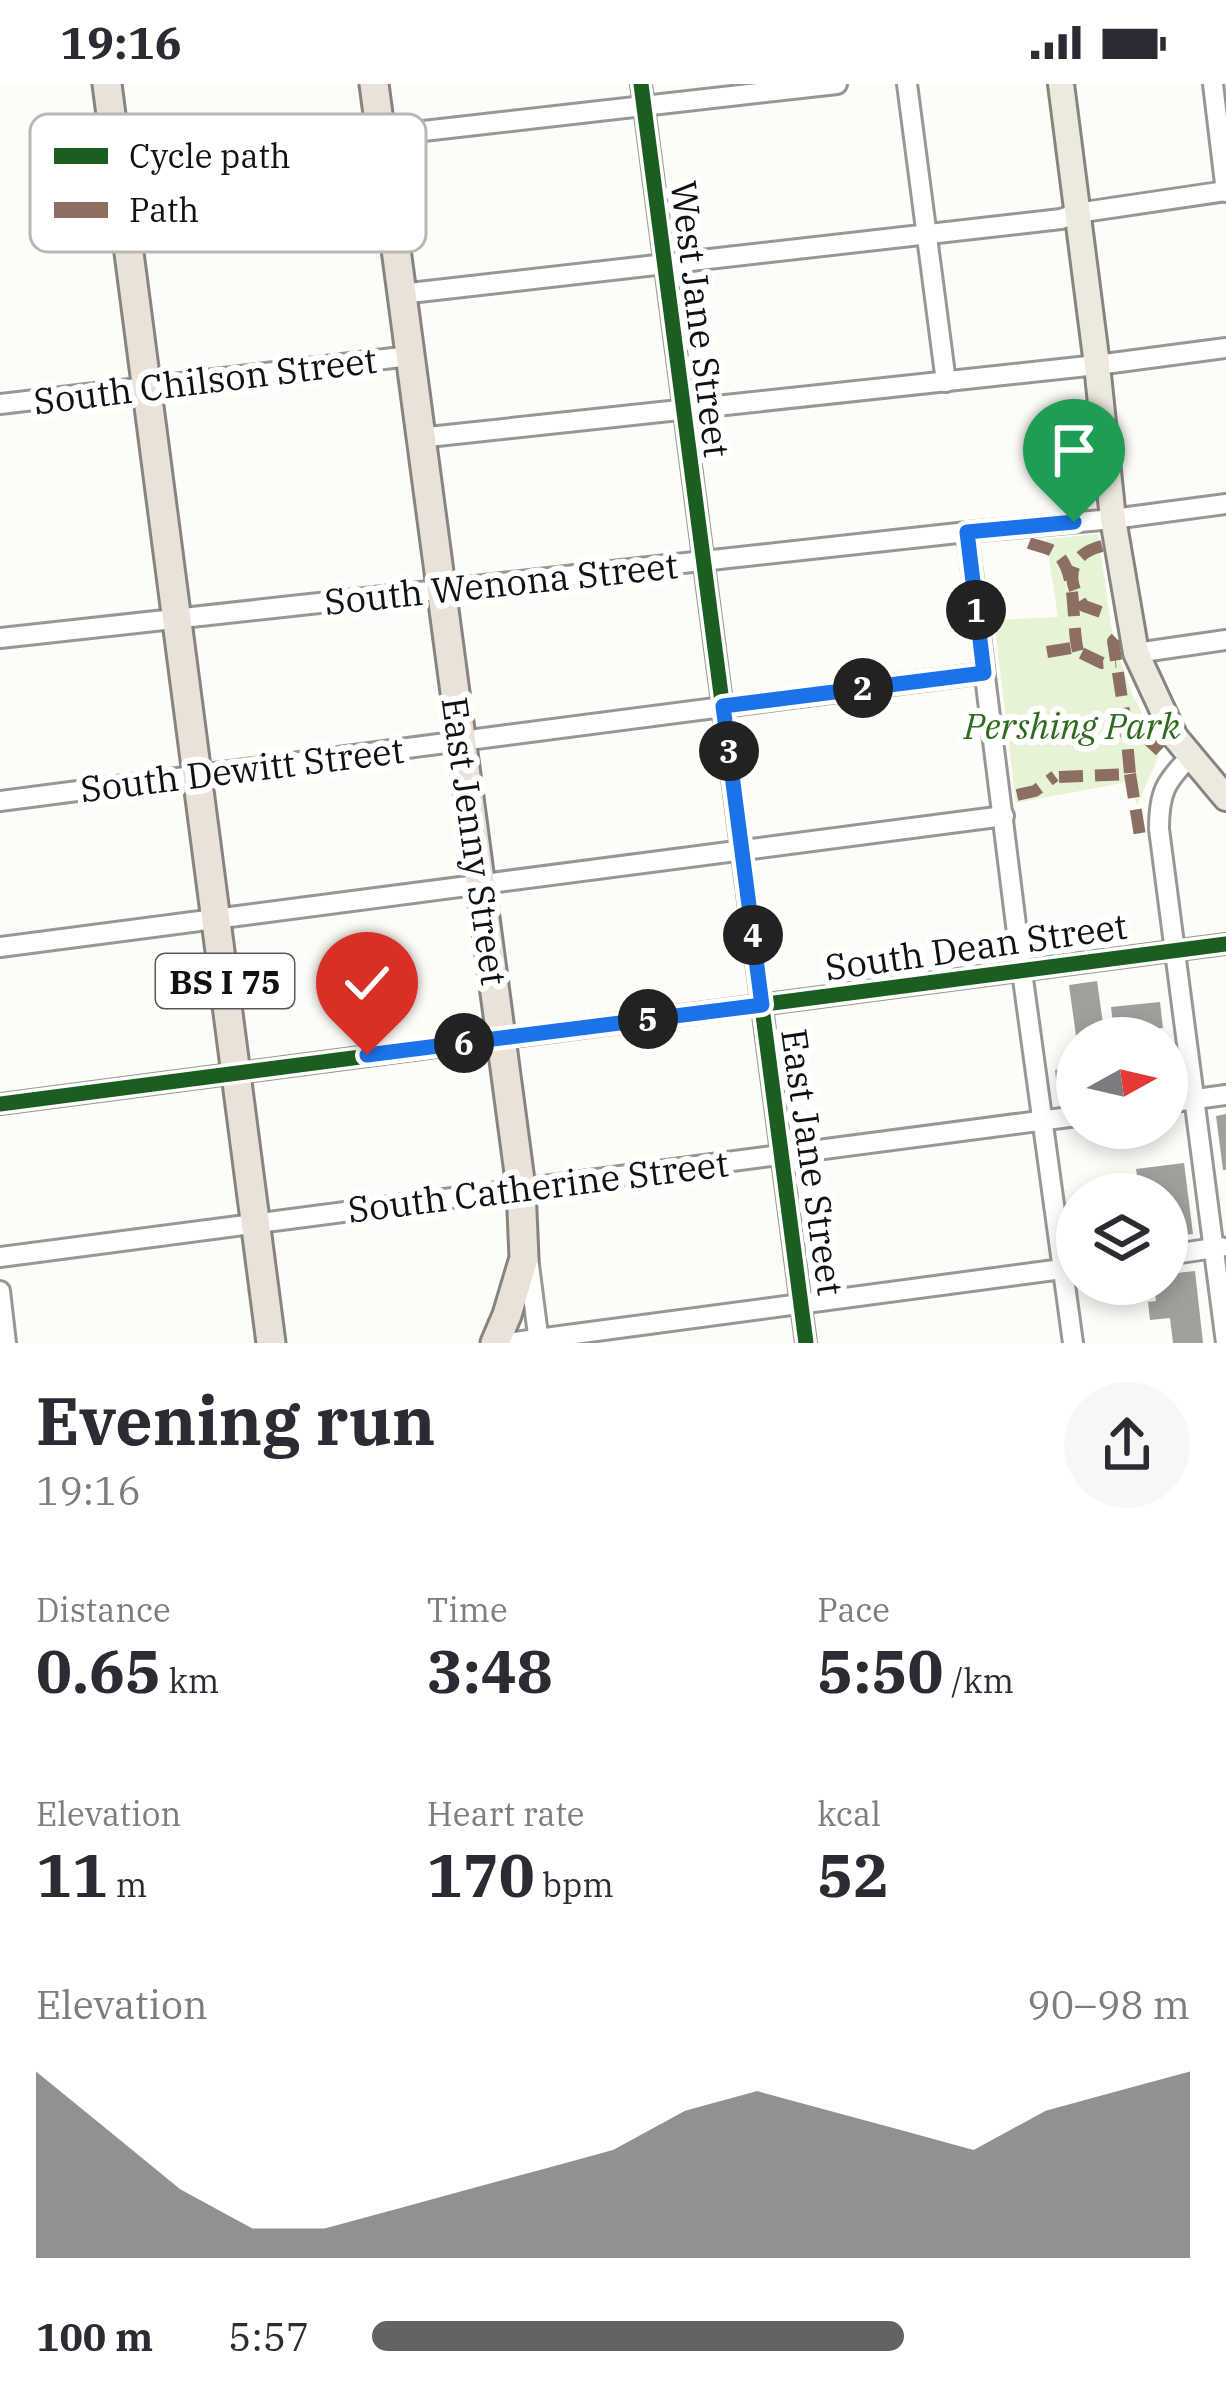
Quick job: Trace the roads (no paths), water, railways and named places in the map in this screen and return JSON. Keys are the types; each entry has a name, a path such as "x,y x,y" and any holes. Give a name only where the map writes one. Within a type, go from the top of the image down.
{"highway":[{"name":"BS I 75","path":"107,84 111,114"},
{"name":"East Jenny Street","path":"374,84 378,114"},
{"name":"BS I 75","path":"129,252 271,1343"},
{"name":"East Jenny Street","path":"396,252 521,1189 525,1234 520,1270 495,1343"}],"main road":[{"path":"1060,84 1113,519 1136,653 1165,720 1190,758 1226,798"}],"street":[{"name":"West Jane Street","path":"640,84 703,561"},
{"path":"426,131 837,84"},
{"path":"907,84 946,382"},
{"path":"1213,84 1226,191"},
{"name":"South Chilson Street","path":"401,294 1060,219 1226,191"},
{"path":"419,438 1226,348"},
{"name":"South Chilson Street","path":"0,404 410,356"},
{"name":"South Wenona Street","path":"0,638 1226,504"},
{"path":"967,532 1042,1121 1056,1194"},
{"name":"East Jane Street","path":"703,561 806,1343"},
{"path":"1136,653 1226,640"},
{"name":"South Dewitt Street","path":"0,801 984,673"},
{"path":"1190,758 1162,793 1159,829 1220,1247 1226,1343"},
{"path":"0,947 1004,816"},
{"name":"South Dean Street","path":"0,1104 1226,944"},
{"path":"1188,1100 1226,1095"},
{"name":"South Catherine Street","path":"0,1257 1056,1119"},
{"name":"East Jenny Street","path":"525,1234 539,1341"},
{"path":"1188,1252 1220,1247"},
{"path":"507,1343 1056,1270"},
{"path":"0,1291 6,1343"},
{"path":"1071,1305 1073,1343"}],"park label":[{"name":"Pershing Park","path":"1072,725"}]}
